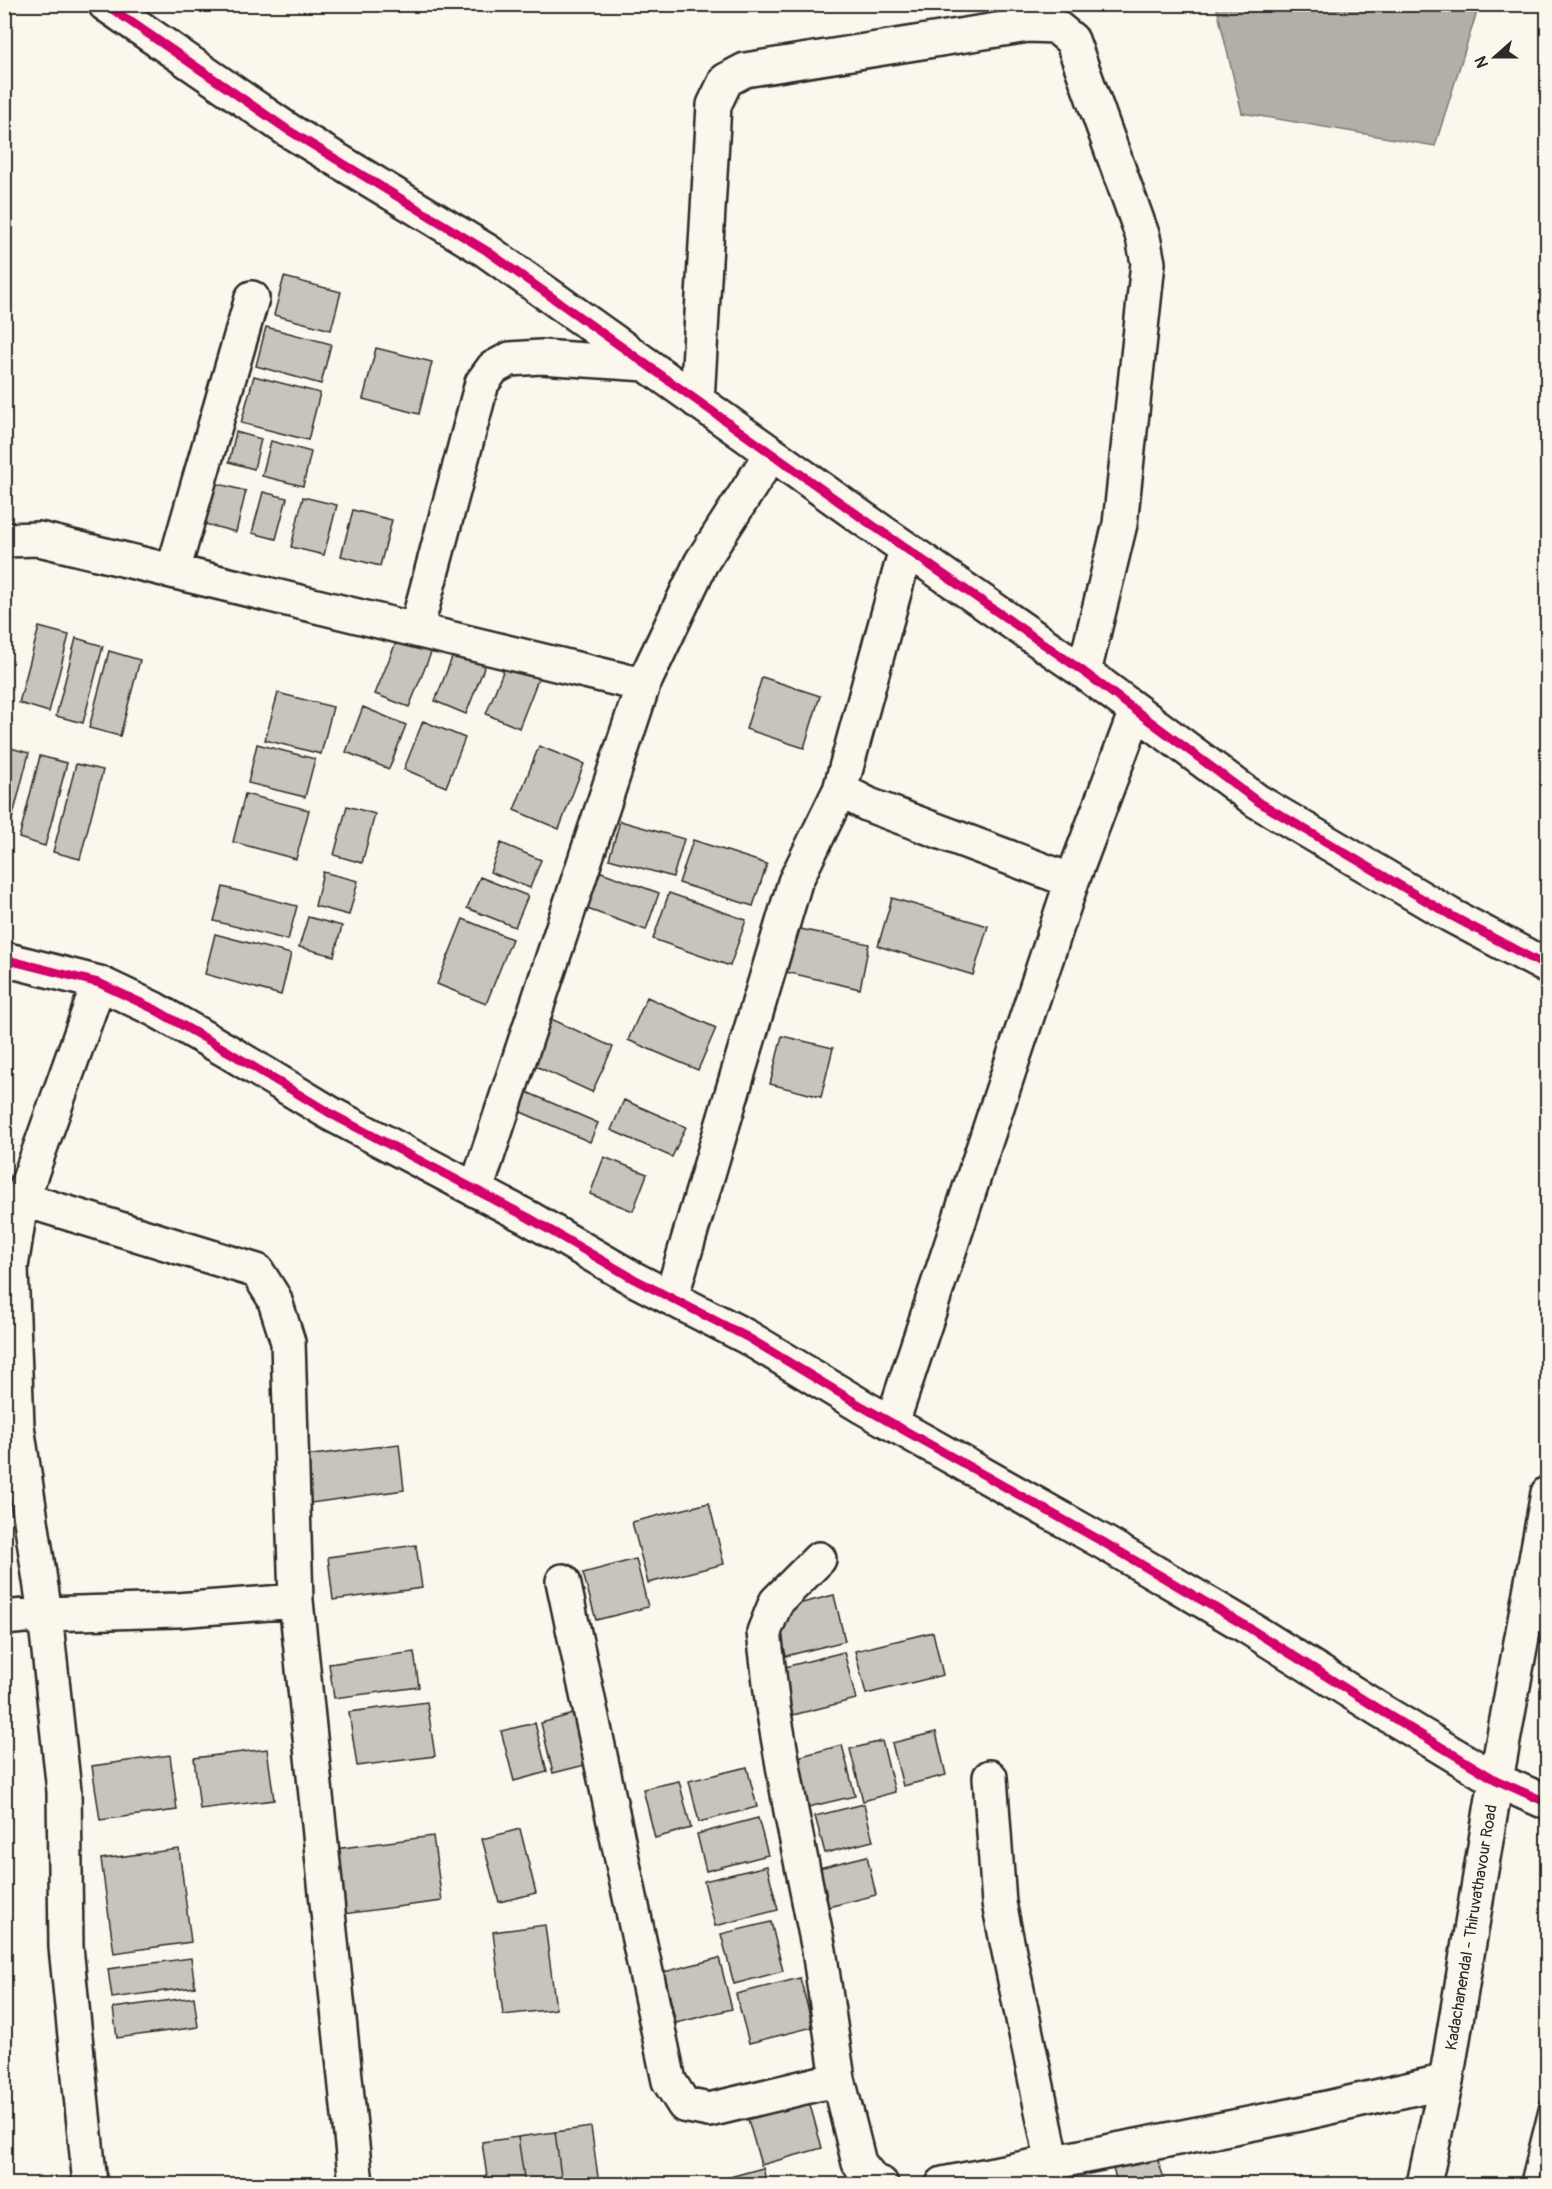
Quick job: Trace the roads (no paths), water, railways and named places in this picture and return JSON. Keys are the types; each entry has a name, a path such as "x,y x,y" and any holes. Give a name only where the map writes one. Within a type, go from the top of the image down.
{"street":[{"path":"105,4 288,130 487,251 771,454 1084,672 1257,801 1450,915 1548,967"},
{"path":"697,400 714,105 726,80 745,70 1028,25 1055,26 1072,40 1143,237 1148,263 1120,524 1084,672"},
{"path":"173,572 252,297"},
{"path":"416,630 482,383 493,368 510,359 540,357 646,364"},
{"path":"476,1190 643,685 701,563 771,454"},
{"path":"4,540 39,539 643,685"},
{"path":"671,1299 795,882 840,790 906,549"},
{"path":"892,1423 1072,881 1136,711"},
{"path":"840,790 869,805 1072,881"},
{"path":"4,959 99,983 154,1009 333,1115 476,1190 671,1299 747,1337 1246,1626 1496,1780 1548,1803"},
{"path":"90,2184 66,1947 64,1791 45,1614 17,1426 11,1267 22,1200 99,983"},
{"path":"22,1200 257,1271 274,1298 288,1342 296,1601 356,2184"},
{"name":"Kadachanendal - Thiruvathavour Road","path":"1424,2184 1446,2081 1496,1780 1548,1492"},
{"path":"819,1559 776,1602 764,1632 791,1811 819,1950 838,2079 859,2163 874,2182 881,2184"},
{"path":"563,1581 669,2081 684,2105 709,2110 838,2079"},
{"path":"4,1618 45,1614 177,1610 296,1601"},
{"path":"990,1777 999,1903 1053,2164"},
{"path":"943,2184 1300,2114 1446,2081"}],"lane":[{"path":"1529,2184 1548,2108"}]}
